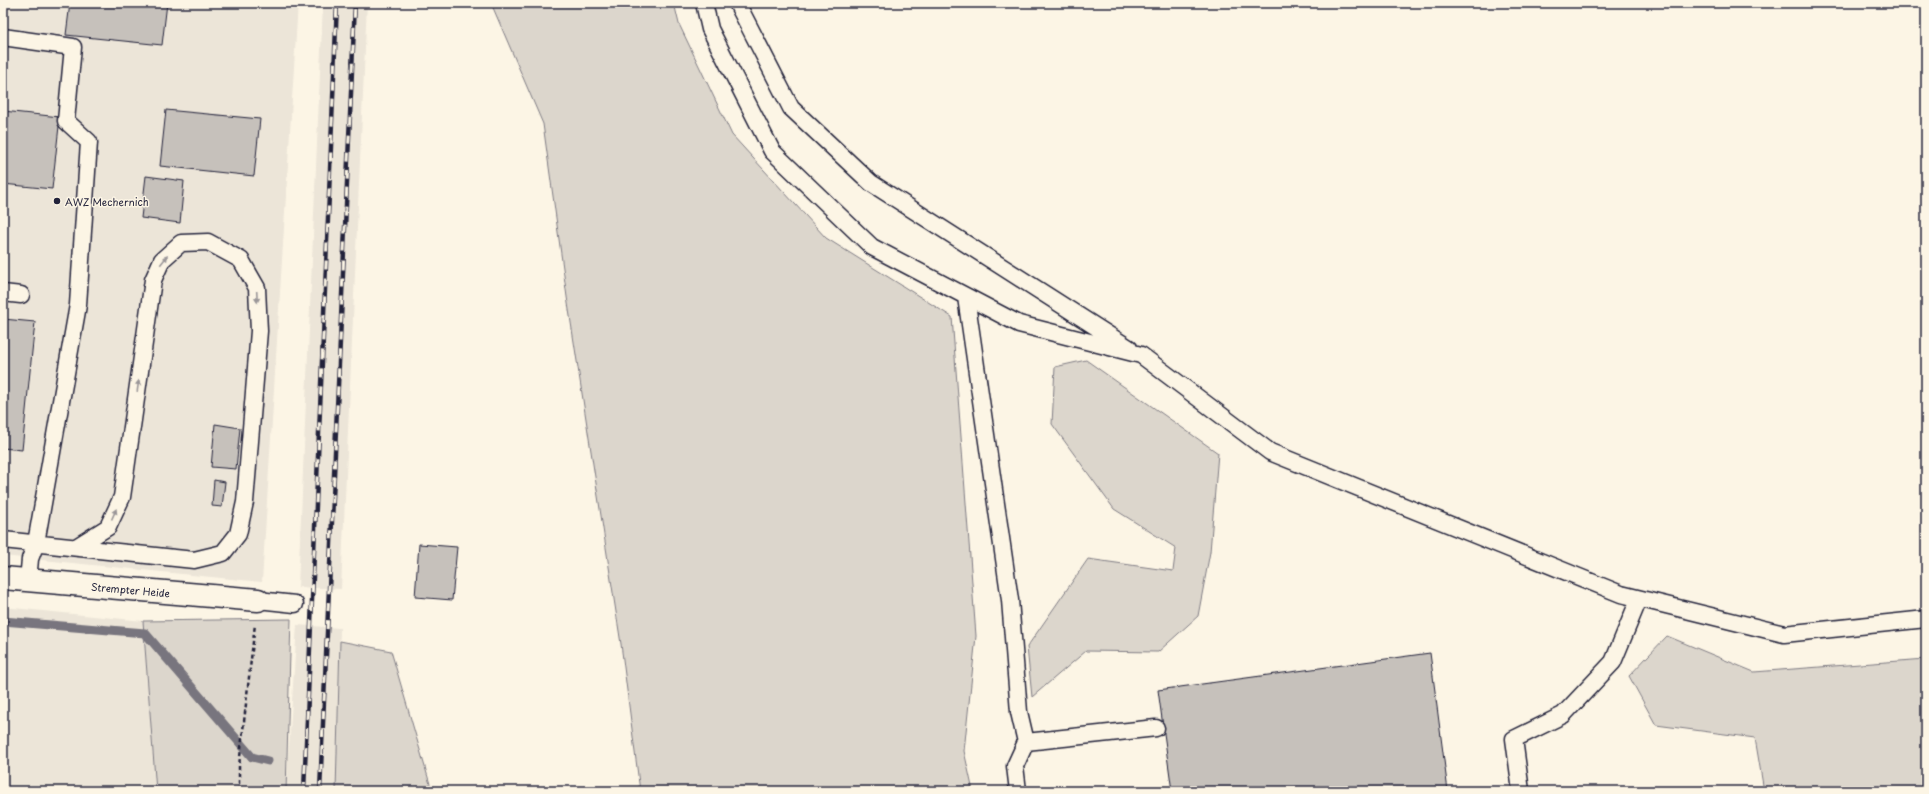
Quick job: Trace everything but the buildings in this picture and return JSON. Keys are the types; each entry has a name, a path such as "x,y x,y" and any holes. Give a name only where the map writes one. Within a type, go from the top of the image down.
{"street":[{"name":"Strempter Heide","path":"3,578 258,600"}],"lane":[{"path":"704,3 710,29 772,151 872,247 1019,324 1141,355"},
{"path":"737,3 791,108 870,183 1141,355 1270,452 1621,594 1639,599 1784,634 1926,619"},
{"path":"3,37 73,47 66,121 89,142 78,305 36,543 30,559 28,581"},
{"path":"3,540 194,560 222,552 238,534 245,502 259,331 257,288 241,260 208,242 181,243 162,260 153,280 122,497 108,527 76,547"},
{"path":"3,293 21,295"},
{"path":"966,296 1010,600 1018,712 1026,742 1015,766 1018,791"},
{"path":"1521,791 1514,739 1563,715 1613,662 1639,599"},
{"path":"258,600 295,604"},
{"path":"1026,742 1156,728"}],"path":[{"path":"238,791 239,766 244,733 258,600"}],"shaded area":[{"path":"3,3 298,3 262,582 3,556"},
{"path":"323,3 367,3 341,589 298,587"},
{"path":"491,3 674,3 679,24 732,135 826,238 952,317 976,636 964,751 973,791 640,791 621,644 567,297 543,124"},
{"path":"1086,360 1218,453 1210,552 1198,616 1158,652 1086,651 1032,697 1027,647 1088,559 1173,571 1176,548 1114,509 1052,424 1055,367"},
{"path":"3,607 143,621 156,791 3,791"},
{"path":"291,619 286,791 156,791 143,621"},
{"path":"297,625 340,628 336,791 286,791"},
{"path":"1667,636 1754,672 1926,659 1926,791 1764,791 1755,738 1656,725 1629,676"},
{"path":"340,641 391,651 432,791 336,791"}],"waterway":[{"path":"3,621 145,633 252,757 268,761"}],"railway":[{"path":"304,791 337,3"},
{"path":"320,791 355,3"}],"place":[{"name":"AWZ Mechernich","path":"57,201"}]}
